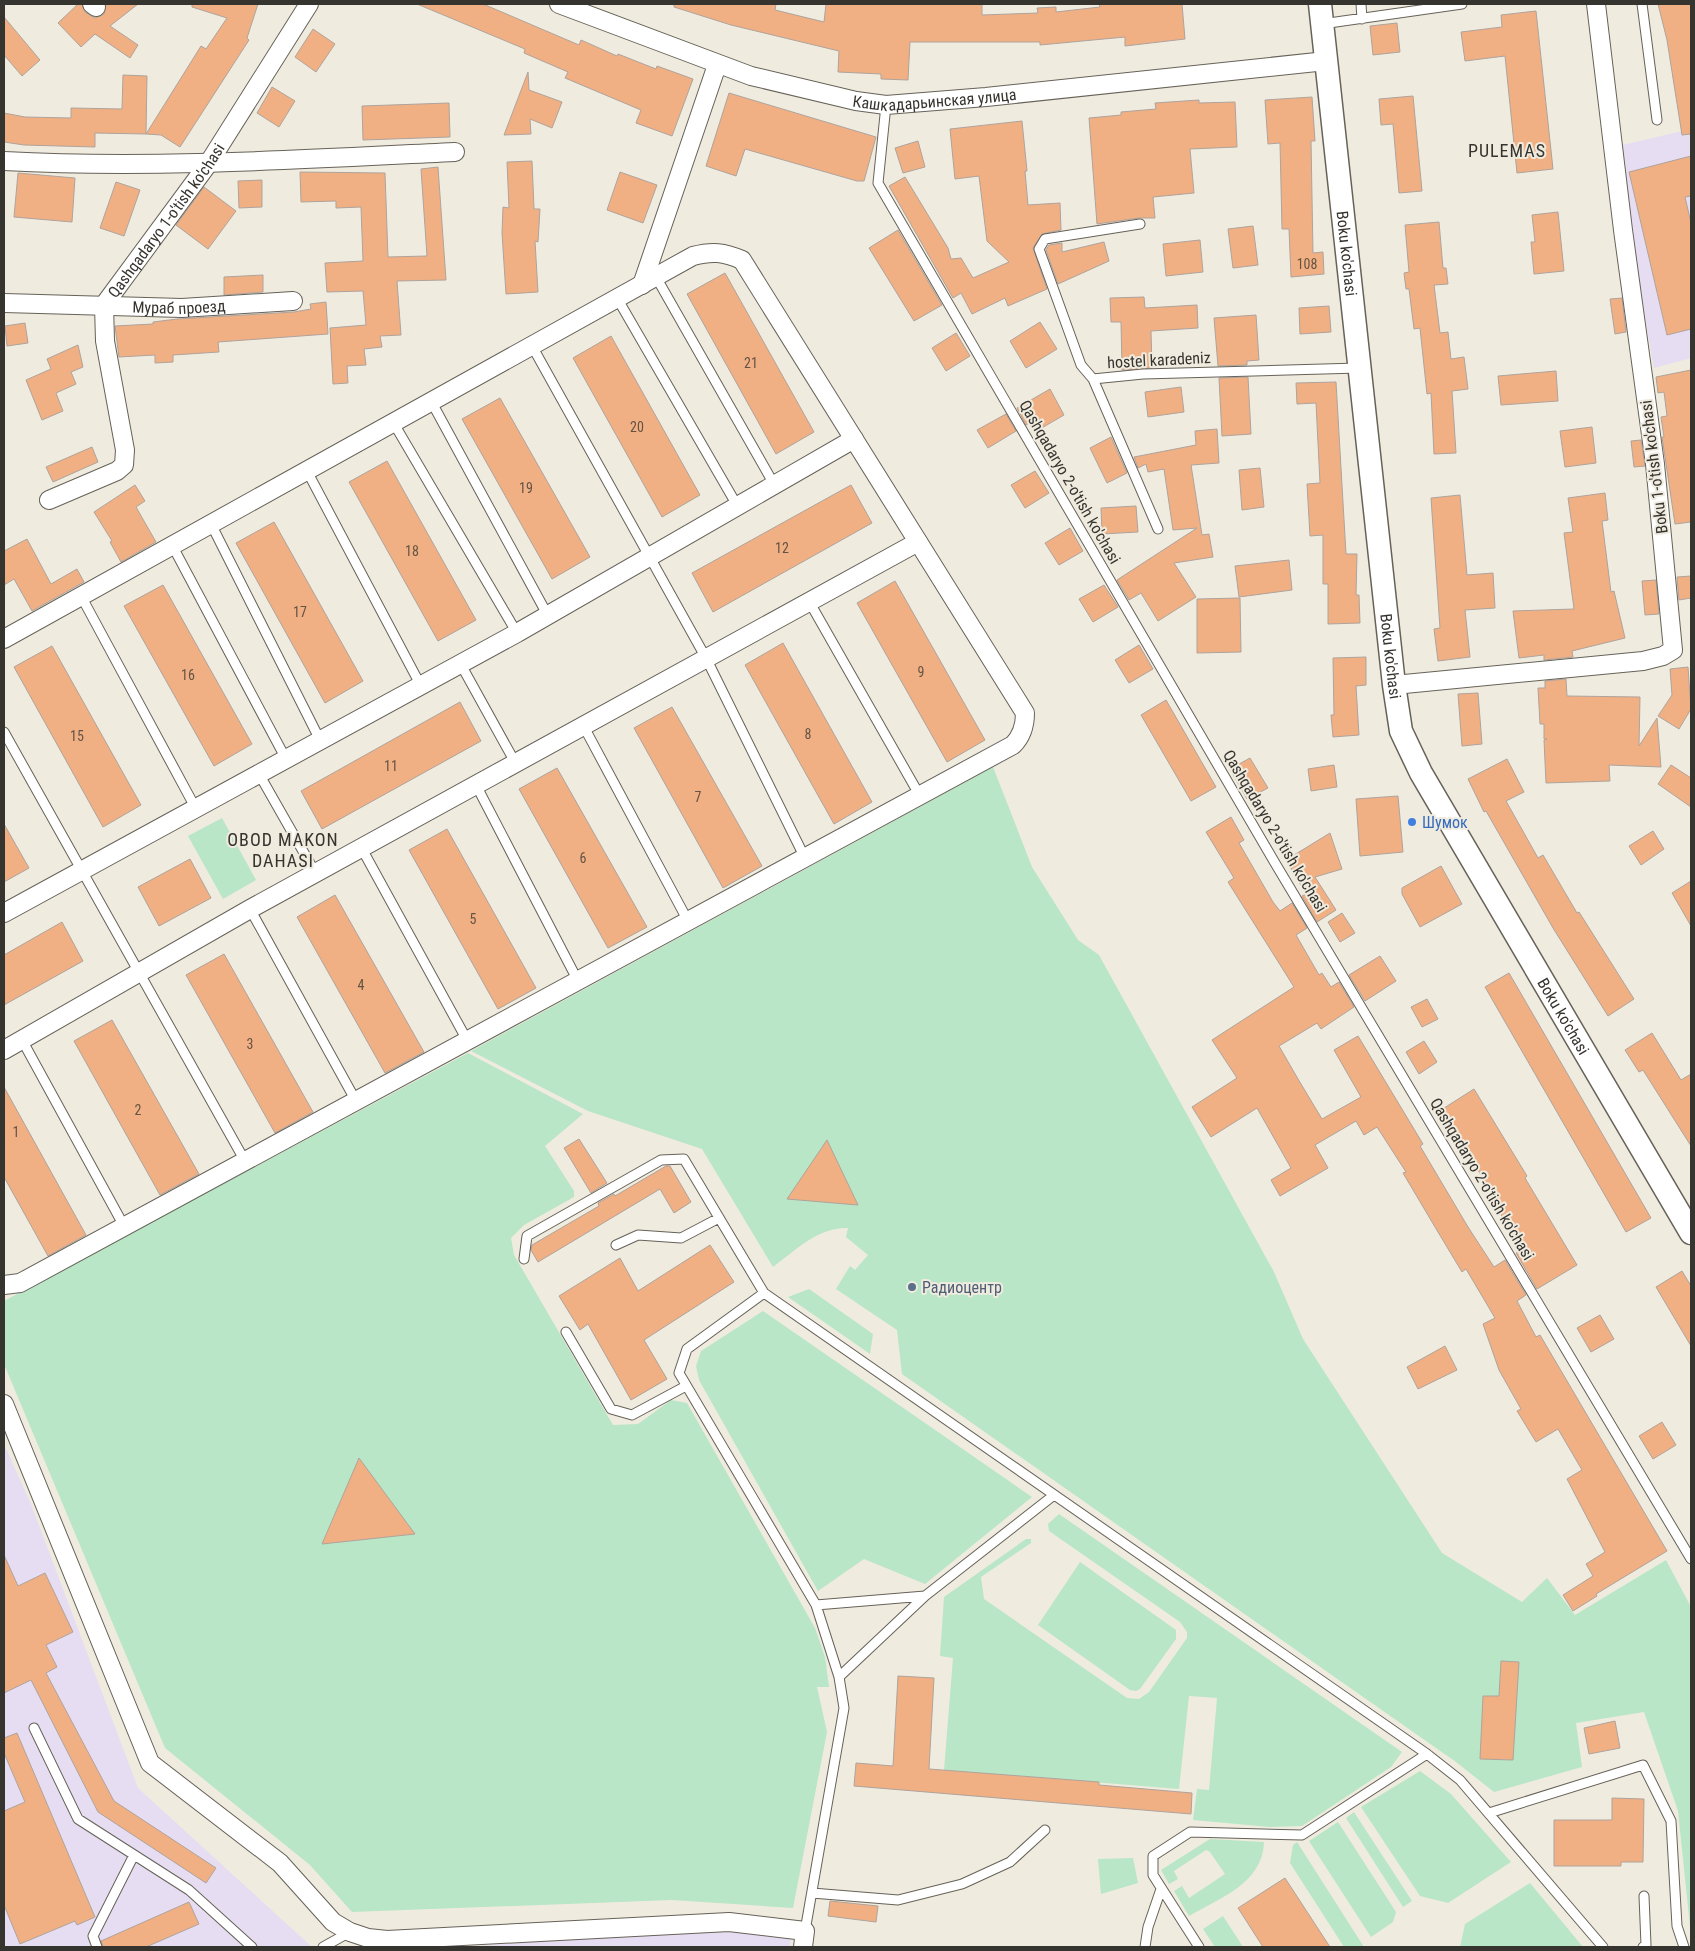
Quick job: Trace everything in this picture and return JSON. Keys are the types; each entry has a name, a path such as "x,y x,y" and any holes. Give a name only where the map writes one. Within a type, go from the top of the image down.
{"street":[{"name":"Qashqadaryo 1-o'tish ko'chasi","path":"49,500 117,471 124,466 125,450 105,341 104,305 208,164 309,4"},
{"name":"Кашкадарьинская улица","path":"559,4 717,65 761,79 856,101 886,105 986,97 1326,62"},
{"name":"Boku 1-o'tish ko'chasi","path":"1394,685 1643,661 1663,656 1673,650 1655,464 1623,230 1596,4"},
{"name":"Boku ko'chasi","path":"1321,14 1394,685 1401,731 1421,773 1691,1233"},
{"path":"649,281 717,65"},
{"path":"4,161 72,165 208,164 455,152"},
{"path":"4,639 693,256 709,252 725,253 742,260 1025,712 1025,722 1019,739 1013,746 20,1283 4,1285"},
{"name":"Мураб проезд","path":"4,303 182,308 293,301"},
{"path":"4,913 517,632 738,508 854,439"},
{"path":"4,1050 250,909 918,542"},
{"path":"4,1404 150,1763 280,1863 333,1922 350,1932 368,1938 387,1940 456,1942 728,1922 804,1939"}],"lane":[{"path":"1360,4 1362,19"},
{"path":"1321,14 1362,19 1462,4"},
{"path":"1642,4 1657,120"},
{"name":"Qashqadaryo 2-o'tish ko'chasi","path":"886,105 878,183 1280,871 1691,1559"},
{"path":"1093,379 1081,365 1039,249 1045,239 1140,224"},
{"path":"649,281 775,486"},
{"path":"617,298 738,508"},
{"path":"532,346 706,658 805,858"},
{"name":"hostel karadeniz","path":"1158,529 1093,379 1143,374 1360,368"},
{"path":"431,402 547,614"},
{"path":"394,422 517,632"},
{"path":"307,471 420,686"},
{"path":"211,524 320,740"},
{"path":"172,545 286,759"},
{"path":"81,596 195,807"},
{"path":"810,603 920,796"},
{"path":"460,663 516,764"},
{"path":"584,727 688,921"},
{"path":"4,732 245,1161"},
{"path":"259,774 316,874"},
{"path":"476,785 578,981"},
{"path":"362,849 468,1040"},
{"path":"250,909 356,1101"},
{"path":"22,1040 124,1226"},
{"path":"524,1259 527,1236 662,1160 684,1159 764,1294 1427,1754 1460,1780 1603,1947"},
{"path":"616,1245 638,1235 681,1238 719,1218"},
{"path":"764,1294 687,1349 678,1373 816,1605 839,1677 844,1708 804,1939"},
{"path":"566,1332 611,1409 632,1415 686,1386"},
{"path":"839,1677 924,1596 1054,1495"},
{"path":"816,1605 924,1596"},
{"path":"34,1728 78,1820 190,1890 252,1947"},
{"path":"1199,1947 1153,1875 1152,1856 1190,1832 1302,1835 1427,1754"},
{"path":"1489,1813 1643,1765 1671,1821 1677,1926 1684,1947"},
{"path":"812,1893 898,1900 962,1884 1010,1862 1045,1830"},
{"path":"96,1947 93,1936 134,1855"},
{"path":"1145,1947 1148,1927 1161,1889"},
{"path":"1643,1947 1646,1945 1644,1896"},
{"path":"323,1947 350,1932"}],"shaded area":[{"path":"1691,129 1691,358 1654,368 1614,147"},
{"path":"4,1444 31,1504 138,1788 312,1947 4,1947"},
{"path":"698,1930 791,1934 790,1947 462,1947"}],"green space":[{"path":"993,767 1032,867 1078,940 1099,955 1274,1272 1303,1339 1442,1553 1522,1602 1547,1578 1575,1615 1666,1560 1691,1607 1691,1936 1678,1811 1644,1712 1576,1723 1582,1767 1494,1792 1456,1762 902,1374 897,1330 836,1289 850,1266 855,1270 868,1255 846,1237 848,1228 827,1231 817,1235 773,1267 702,1149 588,1111 471,1051"},
{"path":"222,818 256,880 223,899 188,836"},
{"path":"468,1053 583,1114 545,1146 574,1191 574,1197 524,1225 511,1238 514,1255 613,1425 638,1424 671,1400 687,1403 815,1628 825,1657 829,1687 817,1687 827,1732 793,1908 672,1900 352,1912 310,1865 165,1748 4,1364 4,1301"},
{"path":"809,1289 873,1334 870,1354 788,1297"},
{"path":"763,1311 1032,1497 925,1584 864,1559 818,1591 699,1380 696,1366 701,1351"},
{"path":"1059,1514 1402,1752 1391,1767 1302,1826 1270,1827 1193,1820 1197,1789 1209,1790 1217,1698 1189,1696 1179,1789 944,1770 953,1658 940,1656 944,1597 1026,1539 1031,1539 1031,1543 981,1577 984,1599 1127,1698 1139,1699 1149,1692 1187,1638 1187,1632 1180,1622 1049,1531 1048,1524"},
{"path":"1080,1562 1176,1630 1176,1639 1140,1689 1136,1691 1130,1690 1038,1625"},
{"path":"1420,1771 1451,1794 1511,1862 1448,1903 1420,1896 1361,1807"},
{"path":"1354,1812 1412,1901 1403,1907 1346,1818"},
{"path":"1338,1822 1396,1912 1393,1922 1371,1937 1309,1841"},
{"path":"1210,1839 1264,1842 1262,1856 1248,1879 1238,1888 1189,1916 1174,1891 1182,1886 1189,1898 1225,1874 1210,1852 1206,1850 1174,1871 1178,1879 1169,1884 1161,1870"},
{"path":"1297,1842 1364,1947 1344,1947 1290,1863 1293,1845"},
{"path":"1133,1858 1138,1883 1101,1894 1098,1859"},
{"path":"1530,1883 1583,1947 1460,1947 1465,1924"},
{"path":"1223,1916 1243,1947 1215,1947 1203,1929"}],"building":[{"path":"78,4 82,4 85,12 95,18 104,14 106,4 138,4 110,26 138,45 130,58 95,34 81,47 58,23"},
{"path":"192,4 258,4 247,38 249,40 180,147 161,135 146,134 201,46 206,49 227,18 192,7"},
{"path":"417,4 483,4 579,45 581,40 617,56 618,54 656,69 657,66 693,79 672,136 636,123 641,110 565,78 568,72 524,53 525,49"},
{"path":"674,4 776,4 775,10 824,22 826,4 982,4 982,15 1038,13 1037,8 1056,7 1056,12 1100,7 1099,4 1182,4 1185,39 1125,46 1125,37 1040,45 1040,42 910,42 908,80 881,79 881,74 838,72 839,51 731,25 674,7"},
{"path":"1658,4 1691,4 1691,134 1682,135 1667,40"},
{"path":"1536,11 1553,169 1517,173 1505,56 1465,61 1461,32 1502,27 1501,15"},
{"path":"4,17 40,60 22,76 4,55"},
{"path":"1397,23 1400,52 1373,55 1370,26"},
{"path":"313,29 335,44 316,72 295,57"},
{"path":"528,72 529,90 562,102 552,128 530,119 531,134 504,135"},
{"path":"123,75 147,76 146,134 95,133 95,147 24,145 4,142 4,113 25,117 71,118 71,108 122,109"},
{"path":"272,87 295,101 279,127 257,113"},
{"path":"729,93 876,137 864,181 857,181 745,149 736,176 706,166"},
{"path":"1413,96 1422,191 1399,193 1393,124 1381,125 1379,99"},
{"path":"1312,97 1315,141 1311,141 1313,253 1323,252 1324,274 1291,277 1289,229 1282,229 1280,143 1268,144 1265,100"},
{"path":"1199,100 1199,103 1235,102 1237,147 1190,149 1194,193 1153,197 1155,218 1139,218 1097,224 1089,118 1121,115 1121,112 1156,109 1155,103"},
{"path":"449,103 450,137 363,140 362,106"},
{"path":"1022,121 1028,205 1060,203 1061,230 1042,234 1033,248 1047,289 1008,306 1005,298 972,314 961,293 953,298 889,186 905,177 948,248 951,259 961,258 973,278 1009,262 987,241 979,176 955,179 950,129"},
{"path":"918,141 925,167 903,173 895,148"},
{"path":"1691,156 1691,196 1685,197 1691,223 1691,329 1667,335 1629,172"},
{"path":"532,161 534,209 540,209 538,242 535,241 538,292 506,294 502,233 503,207 509,208 507,162"},
{"path":"438,167 446,280 397,281 401,335 380,336 382,347 364,349 366,365 347,366 348,383 333,384 330,328 366,325 363,291 327,292 325,263 363,261 361,207 336,208 336,201 301,202 300,172 385,173 388,257 427,256 421,169"},
{"path":"620,172 657,185 643,223 607,210"},
{"path":"18,173 75,178 72,222 14,217"},
{"path":"262,180 262,207 239,208 238,181"},
{"path":"116,182 140,190 124,236 100,228"},
{"path":"204,187 236,211 208,249 176,225"},
{"path":"1558,212 1564,271 1534,274 1531,242 1535,242 1532,215"},
{"path":"1439,222 1443,268 1446,268 1448,284 1434,285 1440,333 1448,332 1451,359 1464,357 1468,389 1452,391 1456,453 1434,454 1431,393 1427,394 1420,328 1414,329 1409,289 1406,289 1404,273 1409,272 1405,225"},
{"path":"1253,226 1258,265 1233,268 1228,229"},
{"path":"898,230 942,305 914,321 869,248"},
{"path":"1200,240 1203,272 1166,276 1163,244"},
{"path":"1104,242 1109,261 1058,284 1046,250 1049,245 1062,243 1062,252"},
{"path":"725,273 814,432 776,454 687,294"},
{"path":"263,275 263,292 224,295 224,277"},
{"path":"1144,297 1145,308 1197,305 1198,328 1151,331 1152,368 1122,370 1121,322 1111,322 1110,298"},
{"path":"1622,298 1626,332 1615,334 1610,299"},
{"path":"326,302 328,334 218,342 219,352 173,355 173,362 155,363 155,355 119,357 115,326 153,324 153,322 177,319 294,312 311,309 310,304"},
{"path":"1329,306 1331,332 1300,334 1299,308"},
{"path":"1256,315 1259,360 1247,361 1247,365 1218,366 1214,318"},
{"path":"1040,322 1057,349 1026,368 1010,341"},
{"path":"25,323 28,343 7,346 5,326"},
{"path":"956,333 970,356 946,371 932,348"},
{"path":"611,336 700,495 662,517 573,358"},
{"path":"78,345 83,367 71,372 76,384 56,393 63,411 42,420 26,380 51,369 47,359"},
{"path":"1691,370 1691,522 1675,524 1662,437 1664,437 1661,417 1667,416 1664,392 1658,393 1656,377"},
{"path":"1556,371 1558,401 1501,405 1498,376"},
{"path":"1248,377 1251,434 1222,436 1219,378"},
{"path":"1336,382 1346,554 1357,554 1356,595 1359,595 1360,623 1328,624 1328,584 1323,584 1323,535 1310,536 1307,484 1320,483 1316,403 1297,404 1296,383"},
{"path":"1181,387 1184,412 1148,417 1145,392"},
{"path":"1050,389 1064,415 1040,429 1034,420 1026,425 1017,408"},
{"path":"500,398 590,557 552,579 462,419"},
{"path":"1006,414 1016,431 988,448 977,430"},
{"path":"1592,427 1596,463 1565,467 1560,431"},
{"path":"1217,429 1219,463 1191,465 1202,535 1209,534 1213,557 1174,563 1196,597 1158,621 1141,593 1129,600 1117,580 1197,528 1173,530 1164,469 1148,472 1146,464 1138,468 1134,457 1196,445 1195,431"},
{"path":"1111,437 1127,473 1107,483 1090,448"},
{"path":"1641,440 1645,466 1634,467 1631,441"},
{"path":"92,447 98,462 53,482 46,467"},
{"path":"387,461 476,620 438,641 349,482"},
{"path":"1260,468 1264,507 1242,510 1239,470"},
{"path":"1035,471 1049,493 1025,508 1011,485"},
{"path":"135,485 145,501 136,507 156,542 121,562 110,542 112,541 94,512"},
{"path":"851,485 872,523 713,612 692,573"},
{"path":"1605,493 1608,520 1602,521 1611,592 1614,591 1625,638 1572,651 1573,657 1544,660 1544,655 1519,658 1513,611 1574,609 1564,533 1573,532 1568,498"},
{"path":"1460,495 1467,575 1493,573 1495,608 1465,610 1470,657 1438,661 1434,629 1440,628 1431,498"},
{"path":"1136,506 1138,532 1102,534 1101,508"},
{"path":"274,522 363,681 325,703 236,543"},
{"path":"1070,528 1083,551 1059,565 1045,543"},
{"path":"27,539 51,584 77,569 84,582 32,611 14,579 4,585 4,551"},
{"path":"1289,560 1292,590 1239,597 1235,566"},
{"path":"1691,576 1691,598 1679,600 1677,577"},
{"path":"1656,580 1659,614 1645,615 1642,581"},
{"path":"895,581 985,740 947,762 857,603"},
{"path":"163,585 252,744 214,766 124,606"},
{"path":"1104,585 1118,607 1093,622 1079,599"},
{"path":"1240,598 1241,652 1197,653 1197,599"},
{"path":"783,643 872,802 834,824 745,665"},
{"path":"1139,645 1153,669 1129,683 1115,660"},
{"path":"52,646 141,805 103,827 14,667"},
{"path":"1366,657 1366,685 1356,686 1359,735 1333,737 1331,715 1334,715 1333,658"},
{"path":"1688,667 1691,709 1679,729 1658,716 1672,695 1670,669"},
{"path":"1566,679 1567,696 1640,697 1639,746 1657,718 1661,767 1609,765 1610,781 1546,783 1544,740 1547,739 1544,739 1544,724 1540,724 1538,688 1545,688 1545,681"},
{"path":"1478,693 1482,744 1462,746 1458,694"},
{"path":"1166,700 1216,787 1191,801 1141,715"},
{"path":"460,702 481,741 322,829 301,791"},
{"path":"672,707 762,866 723,888 634,728"},
{"path":"1250,758 1268,788 1247,799 1230,769"},
{"path":"1507,759 1524,792 1506,801 1538,858 1543,855 1577,913 1579,912 1634,999 1608,1016 1553,928 1486,811 1484,812 1468,779"},
{"path":"1334,765 1337,787 1311,791 1308,769"},
{"path":"1671,765 1691,778 1691,807 1658,784"},
{"path":"557,768 647,927 608,948 519,789"},
{"path":"1398,796 1403,852 1360,856 1356,799"},
{"path":"1231,817 1244,840 1239,843 1273,902 1280,911 1292,903 1307,928 1296,935 1319,975 1322,973 1331,987 1339,982 1354,1007 1321,1029 1317,1023 1279,1046 1298,1079 1322,1119 1361,1097 1334,1050 1358,1036 1423,1144 1420,1146 1468,1227 1494,1267 1505,1260 1526,1295 1517,1301 1536,1337 1540,1335 1667,1551 1596,1594 1597,1596 1573,1611 1563,1595 1593,1576 1586,1564 1605,1552 1567,1479 1582,1470 1558,1429 1536,1442 1517,1411 1521,1409 1499,1370 1483,1324 1495,1318 1466,1269 1462,1272 1403,1173 1406,1172 1377,1127 1364,1135 1356,1121 1315,1145 1328,1168 1280,1196 1271,1180 1291,1168 1257,1108 1211,1137 1192,1107 1237,1078 1212,1040 1294,987 1228,882 1234,878 1206,832"},
{"path":"4,824 29,868 4,882"},
{"path":"447,829 536,988 498,1009 409,850"},
{"path":"1653,831 1664,849 1641,865 1629,846"},
{"path":"1330,833 1342,869 1315,877 1336,910 1317,922 1302,896 1306,894 1286,860"},
{"path":"190,859 211,898 159,926 138,887"},
{"path":"1441,866 1462,904 1420,927 1402,894 1402,888"},
{"path":"1691,881 1691,926 1672,893"},
{"path":"335,895 424,1052 385,1073 297,917"},
{"path":"1342,913 1355,933 1340,942 1328,922"},
{"path":"62,922 83,961 4,1005 4,955"},
{"path":"224,954 313,1112 275,1133 186,975"},
{"path":"1380,956 1396,981 1365,1001 1349,975"},
{"path":"1509,973 1651,1218 1626,1232 1485,987"},
{"path":"1427,999 1438,1019 1422,1027 1411,1007"},
{"path":"112,1020 199,1174 160,1195 74,1041"},
{"path":"1652,1033 1681,1080 1691,1074 1691,1146 1643,1070 1639,1072 1625,1050"},
{"path":"1424,1041 1437,1062 1419,1074 1406,1052"},
{"path":"4,1087 86,1235 48,1256 4,1177"},
{"path":"1474,1089 1527,1176 1525,1178 1577,1265 1537,1289 1516,1253 1522,1250 1497,1208 1500,1206 1441,1110"},
{"path":"579,1139 607,1183 591,1193 564,1148"},
{"path":"827,1140 858,1205 787,1199"},
{"path":"666,1166 670,1166 691,1202 674,1213 660,1189 538,1262 531,1250 532,1245 599,1206 598,1203 614,1194 615,1196"},
{"path":"710,1245 734,1282 644,1340 667,1379 631,1400 588,1324 580,1330 559,1296 620,1258 638,1291"},
{"path":"1682,1271 1691,1286 1691,1346 1656,1287"},
{"path":"1600,1315 1614,1339 1591,1352 1577,1328"},
{"path":"1445,1346 1457,1370 1418,1389 1407,1367"},
{"path":"1662,1422 1676,1445 1653,1459 1639,1436"},
{"path":"359,1458 415,1534 322,1544"},
{"path":"4,1555 18,1586 45,1573 73,1632 46,1645 57,1667 46,1673 114,1801 216,1868 206,1883 98,1812 31,1680 4,1693"},
{"path":"1501,1661 1519,1662 1513,1760 1480,1759 1483,1696 1499,1696"},
{"path":"898,1676 934,1678 929,1769 1099,1782 1099,1785 1192,1793 1191,1814 854,1786 856,1763 893,1766"},
{"path":"1615,1721 1620,1748 1589,1754 1584,1728"},
{"path":"17,1733 95,1917 77,1925 75,1921 20,1944 4,1905 4,1811 25,1802 4,1753 4,1738"},
{"path":"1612,1798 1644,1799 1643,1862 1621,1862 1621,1866 1554,1866 1554,1820 1612,1820"},
{"path":"1285,1878 1330,1947 1263,1947 1238,1908"},
{"path":"830,1901 878,1906 876,1922 828,1916"},
{"path":"189,1902 199,1924 146,1947 103,1947 101,1941"}],"place":[{"name":"Шумок","path":"1412,822"},
{"name":"Радиоцентр","path":"912,1287"}],"district":[{"name":"PULEMAS","path":"1507,150"},
{"name":"OBOD MAKON DAHASI","path":"283,850"}]}
